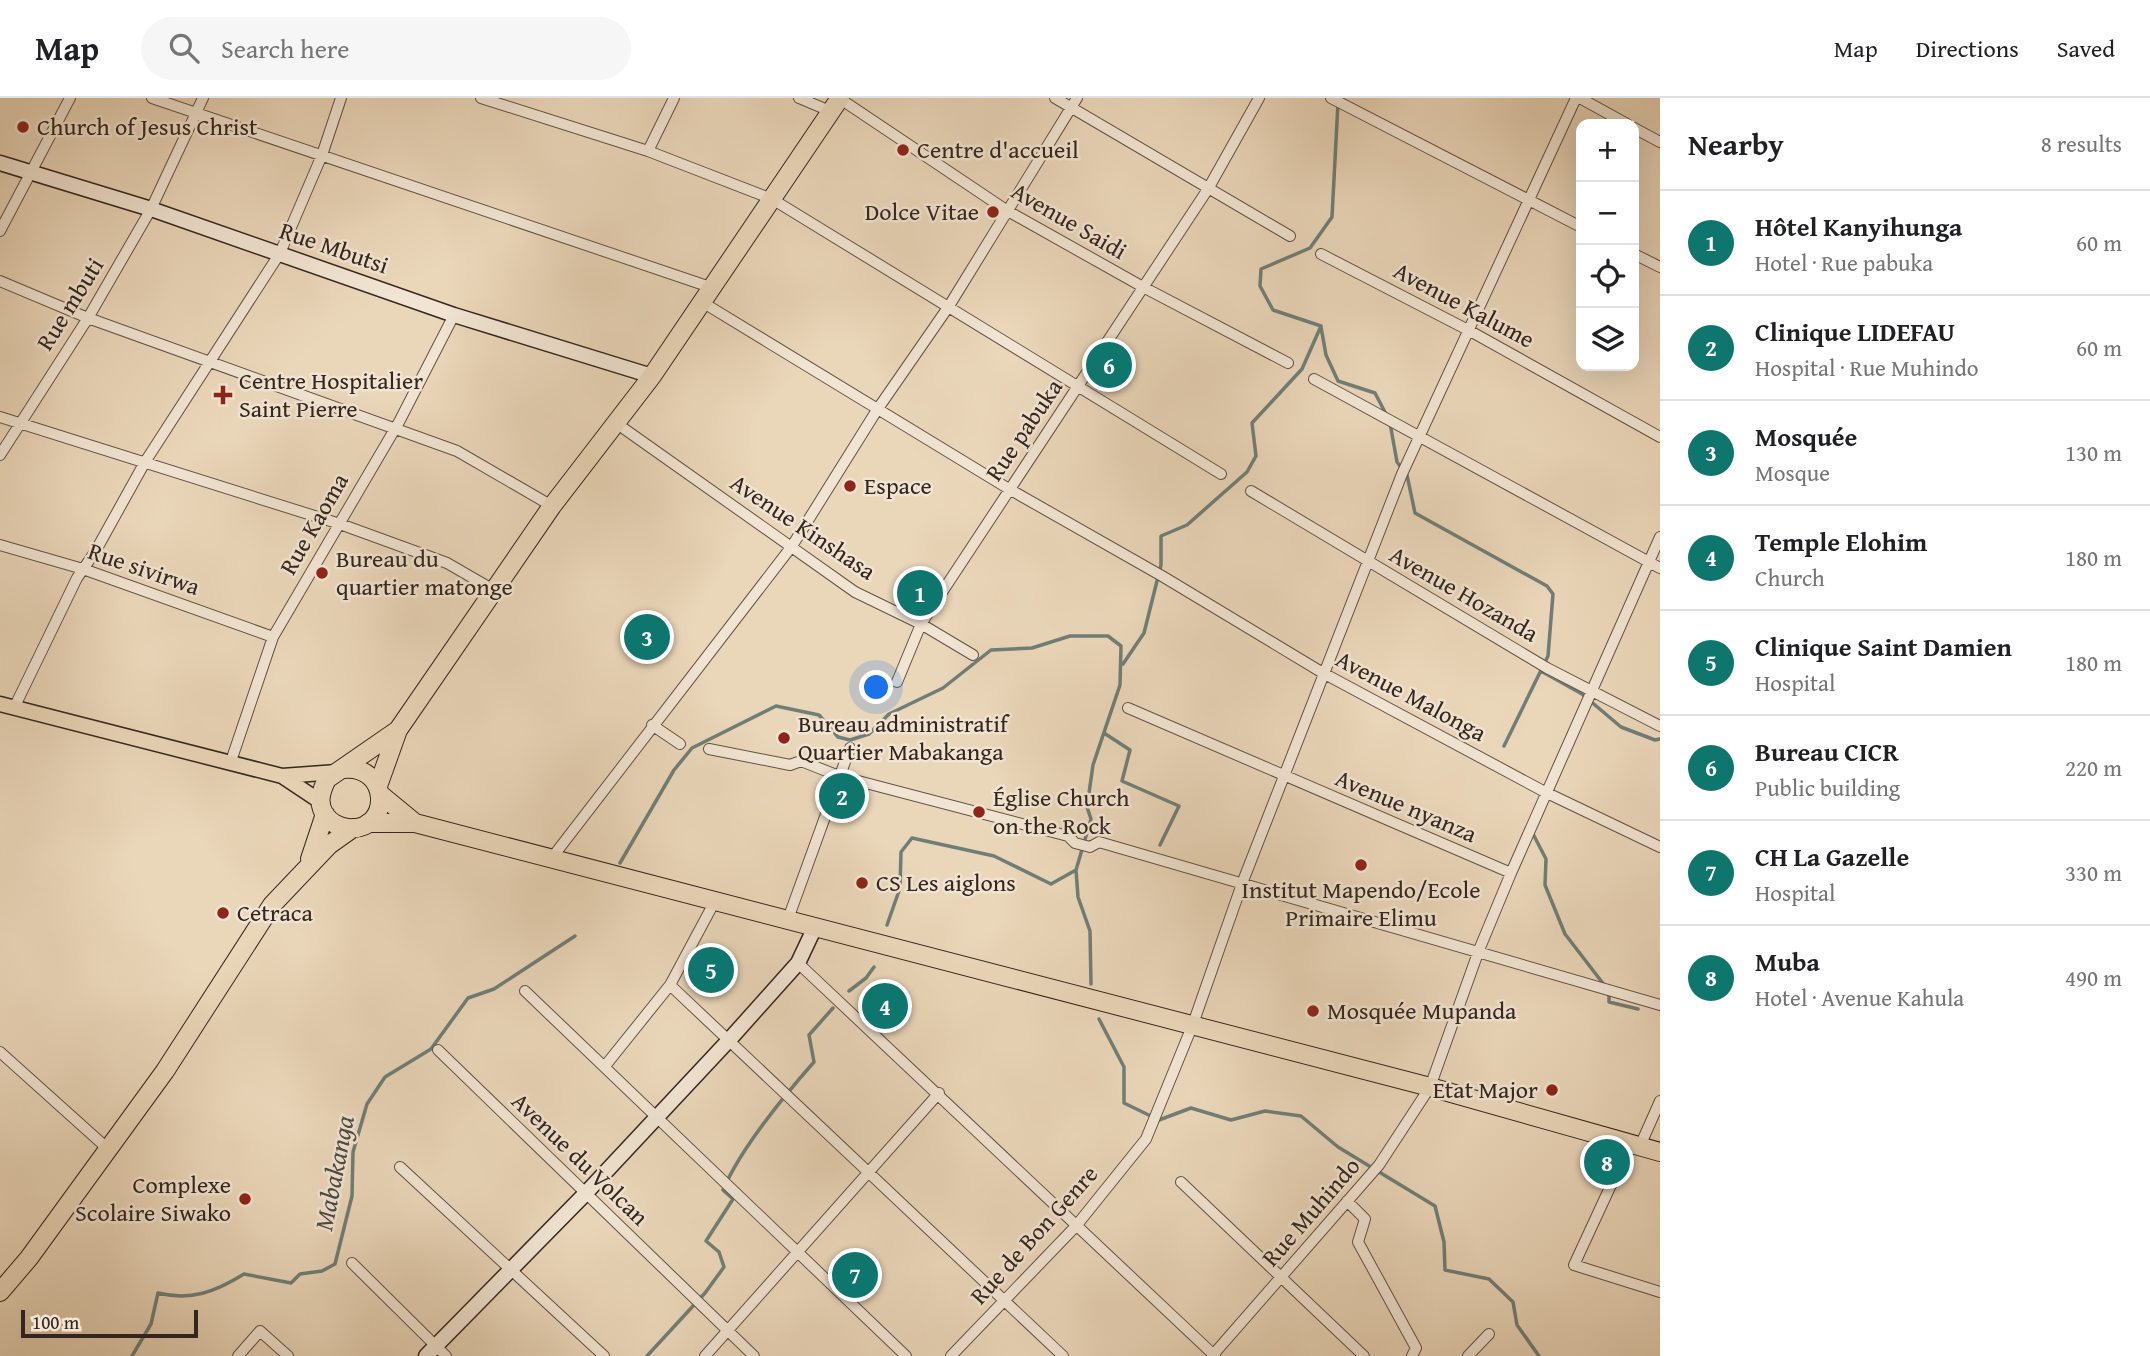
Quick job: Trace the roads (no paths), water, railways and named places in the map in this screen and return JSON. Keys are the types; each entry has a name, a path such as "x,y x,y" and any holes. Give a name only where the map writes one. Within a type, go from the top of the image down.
{"highway":[{"path":"0,1292 29,1258 194,1029 272,905 329,845 376,815 379,790 398,730 492,589 652,376 837,102"},
{"path":"308,865 323,808 321,790 340,771 398,730"},
{"path":"340,771 362,771 415,823"},
{"path":"323,808 342,828 415,823 1193,1024 1660,1152"}],"main road":[{"path":"7,706 282,776 340,771"},
{"path":"282,776 323,808"}],"street":[{"path":"0,231 70,98"},
{"name":"Avenue Malonga","path":"152,98 322,155 708,295 877,410 1323,673 1545,792 1660,847"},
{"name":"Rue mbuti","path":"0,455 88,318 151,209 203,98"},
{"path":"7,706 145,462 280,253 322,155 341,98"},
{"path":"481,98 648,151 772,199 1221,474"},
{"path":"648,151 674,98"},
{"name":"Avenue Saidi","path":"799,98 837,102 1006,210 1143,287 1288,363"},
{"path":"1055,98 1290,236"},
{"path":"551,859 792,547 877,410 949,306 1077,98"},
{"name":"Rue pabuka","path":"897,682 921,624 1208,189 1259,98"},
{"path":"1578,98 1618,119"},
{"name":"Rue de Bon Genre","path":"951,1356 1076,1226 1146,1139 1193,1024 1243,881 1286,777 1323,673 1404,469 1578,98"},
{"path":"1332,99 1576,224"},
{"path":"1639,131 1660,142"},
{"name":"Rue Mbutsi","path":"0,163 151,209 454,315 652,376"},
{"name":"Avenue Kalume","path":"1321,254 1470,331 1660,437"},
{"path":"1639,256 1660,267"},
{"path":"0,281 88,318 457,451 552,506"},
{"name":"Rue Kaoma","path":"230,764 273,637 340,524 454,315"},
{"path":"1314,379 1660,568"},
{"path":"0,416 340,524 447,563 492,589"},
{"name":"Avenue Kinshasa","path":"616,423 855,592 921,624 973,655"},
{"name":"Avenue Hozanda","path":"1251,491 1543,665 1591,698 1660,726"},
{"name":"Rue Muhindo","path":"1213,1355 1379,1165 1430,1087 1479,950 1511,873 1545,792 1591,698 1660,537"},
{"name":"Rue sivirwa","path":"0,545 83,569 273,637"},
{"name":"Avenue nyanza","path":"1128,708 1511,873"},
{"path":"652,725 680,744"},
{"path":"788,919 850,748"},
{"path":"709,749 790,765 802,761 839,776 1068,836 1075,843 1090,847 1099,842 1243,881 1660,1005"},
{"path":"605,1066 670,985 715,901"},
{"path":"352,1262 436,1353 511,1269 585,1194 798,963 815,928"},
{"path":"798,963 939,1093 1213,1355"},
{"path":"670,985 1063,1356"},
{"path":"525,991 906,1356"},
{"name":"Avenue du Volcan","path":"438,1050 727,1330"},
{"path":"0,1052 108,1149"},
{"path":"705,1356 939,1093"},
{"path":"1660,1101 1574,1265 1660,1292"},
{"path":"400,1167 604,1356"},
{"path":"1181,1182 1364,1356"},
{"path":"1347,1201 1365,1219 1358,1241 1416,1348 1412,1356"},
{"path":"727,1330 754,1356"},
{"path":"238,1356 260,1331 288,1356"},
{"path":"1468,1356 1489,1334"}],"waterway":[{"path":"1123,664 1144,633 1161,565 1161,536 1187,525 1247,472 1256,456 1252,423 1302,369 1321,326 1273,310 1260,286 1261,269 1310,248 1332,217 1338,103"},
{"path":"1321,327 1326,355 1338,381 1375,393 1387,416"},
{"path":"1390,423 1397,462 1407,475 1415,513 1547,586 1553,594 1548,656 1504,746"},
{"path":"620,863 674,770 692,748 776,706 819,715 838,737 850,740 869,734 889,714 943,688 991,650 1032,648 1070,636 1108,636 1121,646 1120,685 1093,765 1087,807 1091,819 1076,870 1078,897 1090,931 1091,984"},
{"path":"1541,671 1582,694 1621,727 1655,740 1660,739"},
{"path":"1104,733 1130,750 1122,781 1179,806 1160,845"},
{"path":"1532,832 1546,859 1545,885 1565,934 1605,986"},
{"path":"887,925 900,888 901,852 912,838 994,856 1051,884 1076,870"},
{"name":"Mabakanga","path":"132,1356 151,1324 158,1293 181,1296 202,1293 223,1286 244,1274 291,1283 300,1274 322,1271 335,1264 352,1196 353,1152 367,1104 385,1077 431,1049 468,998 494,989 575,936"},
{"path":"849,991 866,978 874,967"},
{"path":"1609,992 1609,1002 1638,1009"},
{"path":"647,1356 705,1293 724,1267 719,1252 706,1241 733,1199 723,1190 752,1140 814,1062 809,1035 833,1008"},
{"path":"1099,1019 1124,1067 1124,1103 1159,1120 1191,1108 1231,1120 1265,1111 1301,1116 1338,1147 1435,1206 1444,1242 1445,1270 1489,1279 1513,1302 1517,1325 1539,1356"}],"place":[{"name":"Church of Jesus Christ","path":"23,127"},
{"name":"Centre d'accueil","path":"903,150"},
{"name":"Dolce Vitae","path":"993,212"},
{"name":"Bureau CICR","path":"1109,365"},
{"name":"Centre Hospitalier Saint Pierre","path":"223,395"},
{"name":"Espace","path":"850,486"},
{"name":"Bureau du quartier matonge","path":"322,573"},
{"name":"Hôtel Kanyihunga","path":"920,593"},
{"name":"Mosquée","path":"647,637"},
{"name":"Bureau administratif Quartier Mabakanga","path":"784,738"},
{"name":"Clinique LIDEFAU","path":"842,796"},
{"name":"Église Church on the Rock","path":"979,812"},
{"name":"Institut Mapendo/Ecole Primaire Elimu","path":"1361,865"},
{"name":"CS Les aiglons","path":"862,883"},
{"name":"Cetraca","path":"223,913"},
{"name":"Clinique Saint Damien","path":"711,970"},
{"name":"Temple Elohim","path":"885,1006"},
{"name":"Mosquée Mupanda","path":"1313,1011"},
{"name":"Etat Major","path":"1552,1090"},
{"name":"Muba","path":"1607,1162"},
{"name":"Complexe Scolaire Siwako","path":"245,1199"},
{"name":"CH La Gazelle","path":"855,1275"}]}
